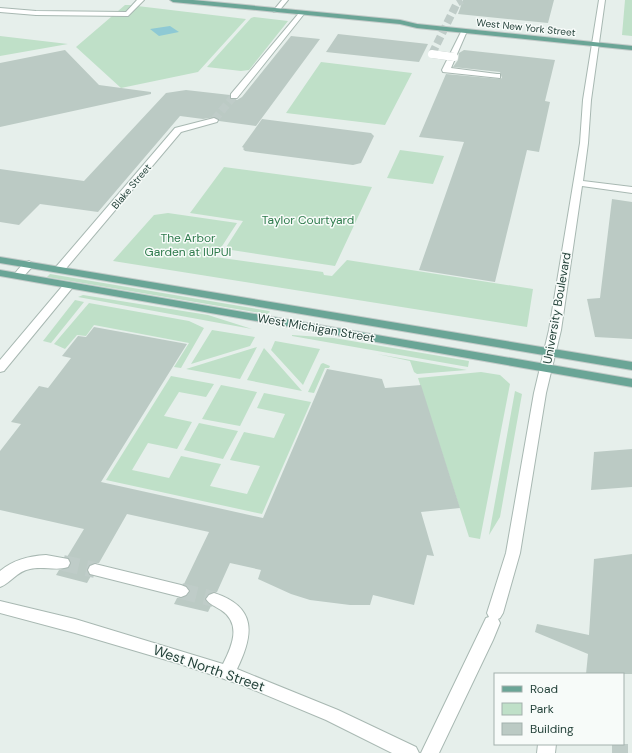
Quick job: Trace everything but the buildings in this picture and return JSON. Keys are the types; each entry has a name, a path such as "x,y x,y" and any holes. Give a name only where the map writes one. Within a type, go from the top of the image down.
{"main road":[{"name":"West New York Street","path":"173,0 301,14 312,18 398,26 417,26 632,48"},
{"name":"West Michigan Street","path":"0,260 632,366"},
{"name":"West Michigan Street","path":"0,273 632,383"}],"street":[{"path":"0,10 36,13 128,14 141,0"},
{"path":"276,11 285,0"},
{"name":"University Boulevard","path":"430,753 482,646 493,618 513,553 540,393 555,330 584,143 587,100 602,0"},
{"path":"234,96 301,14"},
{"path":"464,31 446,70 497,76"},
{"path":"432,54 454,57"},
{"name":"Blake Street","path":"59,270 178,130 214,120"},
{"path":"578,183 632,190"},
{"path":"18,276 29,264"},
{"path":"0,368 68,285"},
{"path":"0,581 13,570 34,562 54,561 63,563"},
{"path":"95,570 181,591"},
{"path":"214,599 223,603 233,611 240,622 242,630 242,638 227,672"},
{"name":"West North Street","path":"0,607 75,626 227,672 332,715 410,753"}],"green space":[{"path":"625,0 632,0 632,36 622,35"},
{"path":"125,5 246,19 198,72 121,88 76,47"},
{"path":"254,17 288,21 249,70 241,71 207,67 251,18"},
{"path":"0,36 68,44 0,56"},
{"path":"321,62 412,73 385,125 286,113"},
{"path":"400,150 444,156 433,184 387,178"},
{"name":"Taylor Courtyard","path":"224,167 372,187 335,266 225,249 243,221 190,213"},
{"name":"The Arbor Garden at IUPUI","path":"168,213 237,223 215,257 323,272 324,275 332,276 347,260 533,289 527,327 113,261 154,215"},
{"path":"50,274 270,312 267,314 47,277"},
{"path":"83,295 208,315 252,329 78,297"},
{"path":"75,300 84,302 51,343 43,341"},
{"path":"89,303 189,321 204,328 181,368 174,367 189,343 94,325 86,336 77,335 65,349 54,344"},
{"path":"212,330 255,337 250,346 191,364"},
{"path":"292,335 334,338 469,361 468,367"},
{"path":"275,341 320,349 303,385 271,350"},
{"path":"257,347 240,379 186,369"},
{"path":"264,348 302,391 247,380"},
{"path":"377,354 467,370 417,374 414,372 410,361"},
{"path":"323,363 330,366 329,368 325,368 314,393 308,392 321,364"},
{"path":"481,372 500,375 510,384 480,539 469,537 418,378"},
{"path":"171,376 214,384 206,397 179,392 164,416 192,422 177,449 148,443 132,470 169,478 181,456 221,464 210,486 247,494 260,466 230,460 244,432 274,438 285,414 257,408 264,393 311,402 262,514 106,480"},
{"path":"221,385 257,392 240,426 202,419"},
{"path":"515,391 522,394 500,517 489,535"},
{"path":"199,423 238,431 223,459 184,450"}],"water":[{"path":"170,26 179,32 159,36 150,29"}],"tunnel":[{"path":"432,54 457,3 462,0"},
{"path":"214,120 234,96"},
{"path":"63,563 95,570"},
{"path":"181,591 214,599"},
{"path":"620,745 620,753"}]}
